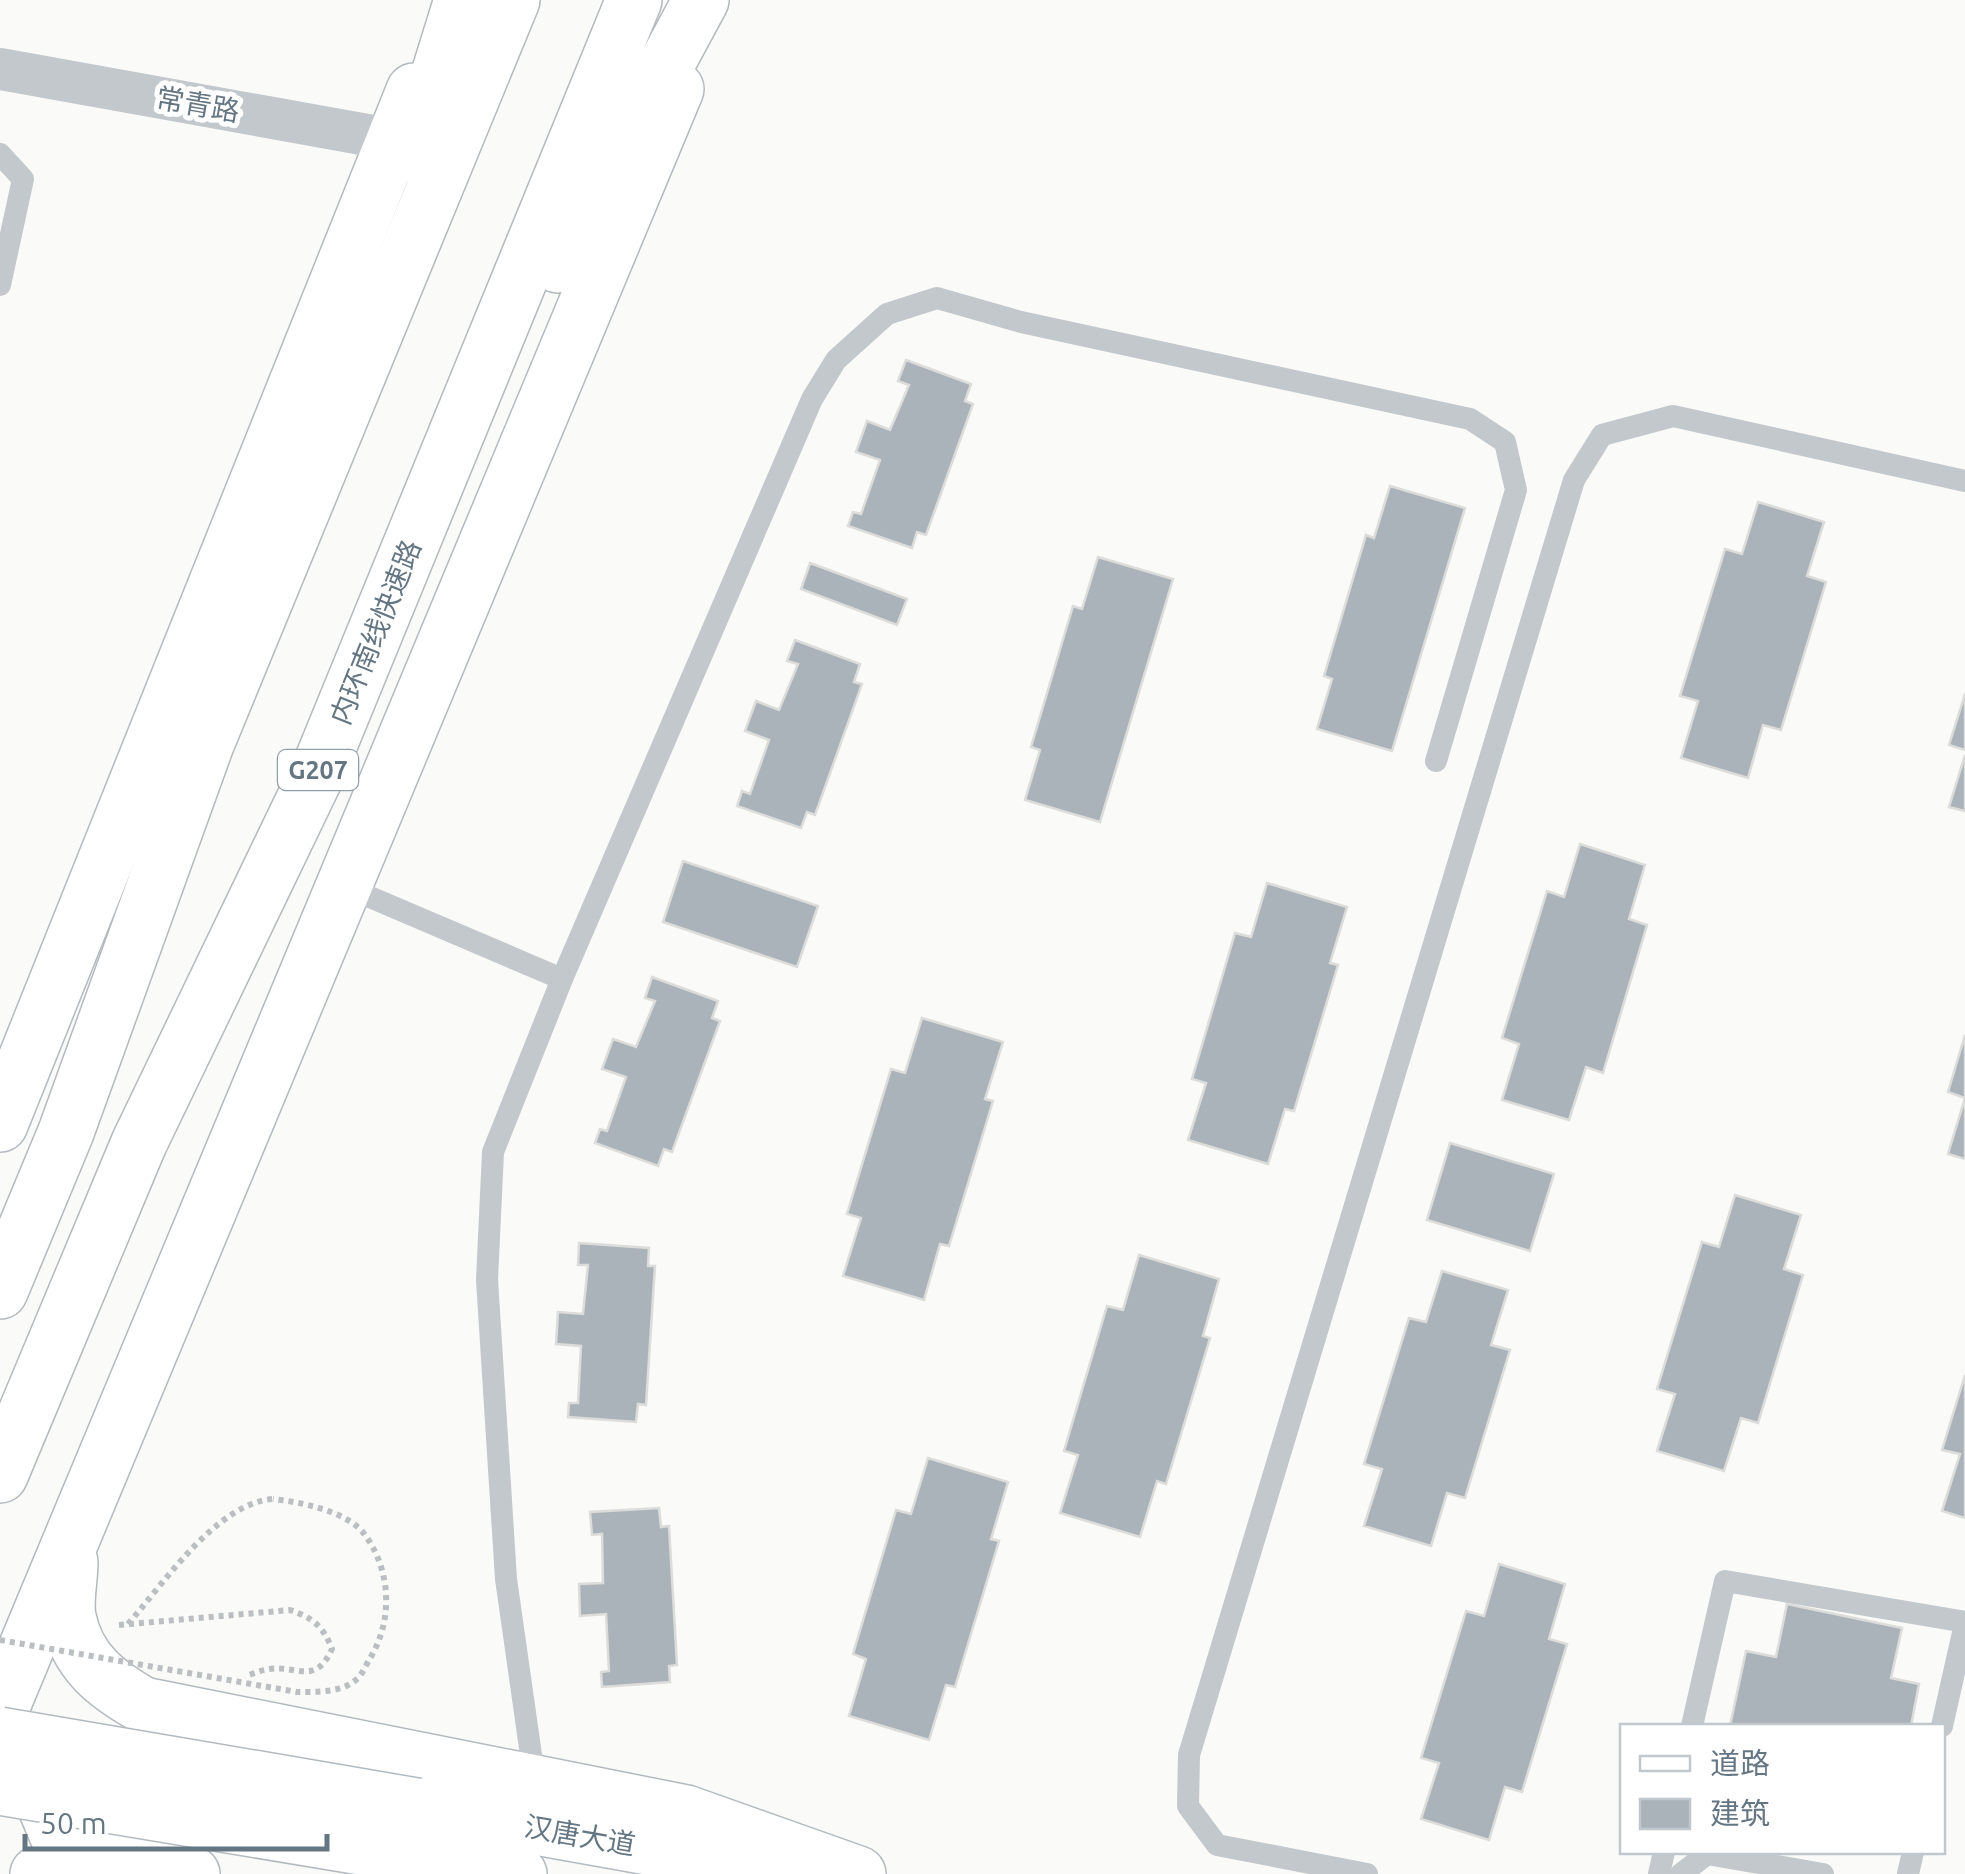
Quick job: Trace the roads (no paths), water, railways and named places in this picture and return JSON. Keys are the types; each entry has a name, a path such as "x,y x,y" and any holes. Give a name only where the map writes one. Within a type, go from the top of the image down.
{"main road":[{"path":"0,1124 451,0"},
{"name":"内环南线快速路","path":"0,1475 140,1142 320,767 634,0"},
{"path":"422,518 701,0"},
{"path":"0,1711 713,0"},
{"path":"0,1292 66,1132 206,744 317,474 494,4"},
{"path":"71,1540 68,1616 85,1658 109,1686 143,1704 686,1813 858,1874"},
{"path":"100,1860 57,1834 42,1798 55,1751 98,1712 143,1704"},
{"path":"0,1735 410,1830"},
{"path":"0,1787 410,1830"},
{"name":"汉唐大道","path":"410,1830 519,1874"},
{"name":"汉唐大道","path":"410,1830 802,1874"},
{"path":"38,1874 100,1860 192,1874"}],"street":[{"name":"常青路","path":"0,69 395,140"}],"lane":[{"path":"0,154 23,180 0,285"},
{"path":"535,1783 506,1579 487,1280 492,1152 562,979 812,398 836,360 886,314 938,298 1021,322 1470,419 1505,442 1516,490 1436,762"},
{"path":"1367,1874 1217,1845 1188,1806 1188,1754 1574,480 1602,434 1673,416 1965,481"},
{"path":"344,886 562,979"},
{"path":"1692,1724 1726,1581 1965,1623 1942,1724"},
{"path":"1681,1874 1707,1854 1824,1874"}]}
